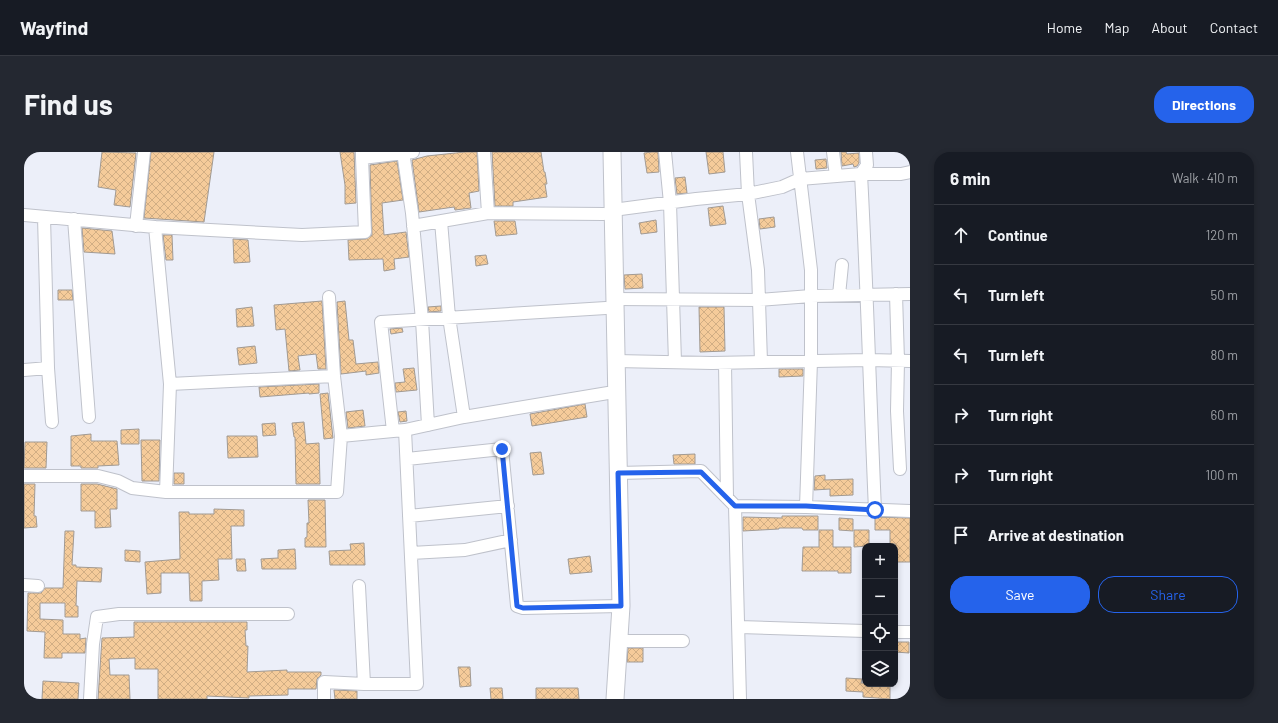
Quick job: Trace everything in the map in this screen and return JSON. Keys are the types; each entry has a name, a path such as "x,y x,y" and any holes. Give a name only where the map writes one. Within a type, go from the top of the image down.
{"street":[{"path":"136,226 144,152"},
{"path":"24,215 136,226 302,235 365,232 362,155 407,152 422,320 428,425"},
{"path":"484,152 488,213"},
{"path":"603,152 609,212"},
{"path":"612,152 609,212 610,304 608,393 618,641 615,699"},
{"path":"665,152 670,203 675,362"},
{"path":"746,152 748,194 758,270 761,362"},
{"path":"797,152 811,270 811,361 806,506"},
{"path":"833,152 836,176"},
{"path":"866,152 867,165 861,174 875,510"},
{"path":"413,226 488,213 609,212 748,194 782,187 800,179 861,174 901,174 910,172"},
{"path":"44,217 48,368 52,422"},
{"path":"74,219 89,417"},
{"path":"441,221 450,318 464,417"},
{"path":"155,227 170,384 166,492"},
{"path":"839,295 842,265"},
{"path":"896,294 904,361 897,411 900,469"},
{"path":"324,699 324,682 417,684 407,459 399,430 381,322 450,318 673,299 759,300 811,296 910,294"},
{"path":"24,476 98,476 118,481 132,488 166,492 337,492 341,436 334,376 329,297"},
{"path":"607,699 616,607 618,473 616,361 610,304"},
{"path":"616,361 725,363 869,360 904,361"},
{"path":"725,363 731,502 739,627 740,699"},
{"path":"24,370 48,368"},
{"path":"170,384 334,376"},
{"path":"341,436 399,430 464,417 608,393"},
{"path":"407,459 502,449 517,606 523,608 616,607"},
{"path":"618,473 701,472 731,502 910,511"},
{"path":"409,516 508,506"},
{"path":"411,553 465,550 511,540"},
{"path":"24,585 38,586"},
{"path":"359,586 364,684"},
{"path":"90,699 93,644 97,617 119,614 288,614"},
{"path":"739,627 862,631"},
{"path":"898,632 910,632"},
{"path":"618,641 683,641"}],"building":[{"path":"102,152 136,153 130,207 114,205 116,190 98,187"},
{"path":"151,152 214,152 204,222 144,218"},
{"path":"340,152 354,152 356,203 345,204 345,185"},
{"path":"477,152 479,191 469,193 471,208 455,210 454,207 419,212 412,160 427,156"},
{"path":"492,152 541,152 547,184 545,184 547,197 513,202 513,206 495,206"},
{"path":"658,152 659,172 647,173 644,153"},
{"path":"706,152 723,152 725,172 709,174"},
{"path":"841,152 846,152 847,154 859,153 859,163 857,166 854,167 853,164 842,166"},
{"path":"826,159 827,168 816,169 815,160"},
{"path":"397,161 403,200 382,203 384,235 406,232 409,257 394,259 395,269 384,271 383,259 349,260 348,240 366,239 372,235 370,165"},
{"path":"685,177 687,193 677,194 675,178"},
{"path":"723,206 726,224 710,226 708,208"},
{"path":"774,217 775,227 760,229 759,219"},
{"path":"656,220 657,232 641,234 639,223"},
{"path":"494,221 515,221 517,234 496,236"},
{"path":"82,228 112,231 115,254 84,252"},
{"path":"163,235 172,235 173,260 166,260"},
{"path":"233,239 248,240 250,262 234,263"},
{"path":"486,255 488,264 476,266 475,256"},
{"path":"642,274 643,288 625,289 624,275"},
{"path":"58,290 72,290 73,300 58,300"},
{"path":"322,301 326,369 318,369 316,354 298,356 300,370 289,371 285,329 276,330 274,305"},
{"path":"345,301 349,340 353,340 356,364 378,362 379,373 366,375 366,371 341,374 337,302"},
{"path":"441,306 441,311 429,312 428,307"},
{"path":"252,307 254,326 237,327 236,309"},
{"path":"699,307 724,307 725,351 700,352"},
{"path":"402,328 403,332 391,334 390,329"},
{"path":"255,346 257,363 239,365 237,348"},
{"path":"414,368 417,390 396,392 395,383 405,382 403,369"},
{"path":"779,369 803,369 803,376 779,377"},
{"path":"319,384 319,393 260,397 259,387"},
{"path":"328,393 333,438 324,439 320,394"},
{"path":"585,404 587,417 532,426 530,414"},
{"path":"363,410 365,426 348,428 346,412"},
{"path":"406,411 407,421 400,422 398,412"},
{"path":"304,422 306,444 319,443 320,484 296,484 295,437 292,423"},
{"path":"275,423 276,435 263,436 262,424"},
{"path":"139,429 139,444 121,444 121,430"},
{"path":"91,434 91,441 117,441 119,465 98,466 98,468 81,468 81,466 71,466 71,436"},
{"path":"227,436 257,436 258,457 228,458"},
{"path":"141,440 160,440 159,481 142,481"},
{"path":"25,442 47,442 46,468 24,468"},
{"path":"541,452 544,474 533,475 530,453"},
{"path":"695,454 695,464 674,464 673,455"},
{"path":"174,473 184,473 184,484 174,484"},
{"path":"825,475 825,480 853,479 853,495 830,496 830,489 814,490 815,476"},
{"path":"24,484 35,484 34,516 36,516 37,527 24,528"},
{"path":"81,484 97,484 117,489 117,509 110,509 111,527 95,528 95,511 81,511"},
{"path":"308,500 325,500 326,547 305,547 307,523 309,523"},
{"path":"214,509 244,510 244,526 231,526 232,559 218,559 219,580 202,581 202,601 190,601 189,573 161,573 161,593 147,594 145,562 180,559 179,512 189,512 189,514 214,514"},
{"path":"782,516 818,516 818,530 779,528 743,531 743,517 782,518"},
{"path":"875,517 910,518 910,562 898,562 898,543 890,543 890,530 875,530"},
{"path":"839,518 853,519 853,531 839,530"},
{"path":"819,530 833,530 833,547 851,547 851,573 838,573 838,571 802,571 803,547 819,547"},
{"path":"854,530 869,530 869,543 862,543 862,546 854,547"},
{"path":"65,531 74,531 72,565 76,565 76,567 102,568 101,582 77,581 76,606 78,606 78,617 65,617 65,603 40,603 40,619 63,620 63,634 80,634 80,639 86,638 85,653 62,653 62,658 44,658 45,632 27,631 28,593 41,593 45,588 63,588"},
{"path":"364,543 365,565 330,565 329,551 351,550 350,544"},
{"path":"295,549 296,569 262,569 261,559 278,558 278,550"},
{"path":"125,550 140,551 140,562 125,561"},
{"path":"590,556 592,572 570,574 568,559"},
{"path":"236,559 245,559 246,571 237,571"},
{"path":"134,622 247,622 247,630 245,630 246,646 248,646 247,672 287,670 287,672 321,672 321,675 317,679 316,689 288,689 288,695 249,696 249,698 207,696 207,699 158,699 158,669 135,669 135,658 109,659 110,675 129,675 130,699 98,699 102,638 134,637"},
{"path":"898,642 909,642 909,653 898,652"},
{"path":"628,648 643,648 643,662 627,662"},
{"path":"458,667 470,667 471,686 460,687"},
{"path":"846,678 862,679 862,687 890,687 890,699 863,697 863,692 846,691"},
{"path":"43,681 79,683 78,699 42,699"},
{"path":"490,688 502,688 503,699 491,699"},
{"path":"536,688 578,688 579,699 536,699"},
{"path":"334,690 357,691 357,699 335,699"}],"route":[{"path":"502,449 517,606 523,608 621,606 618,473 701,472 735,506 806,506 875,510"}]}
